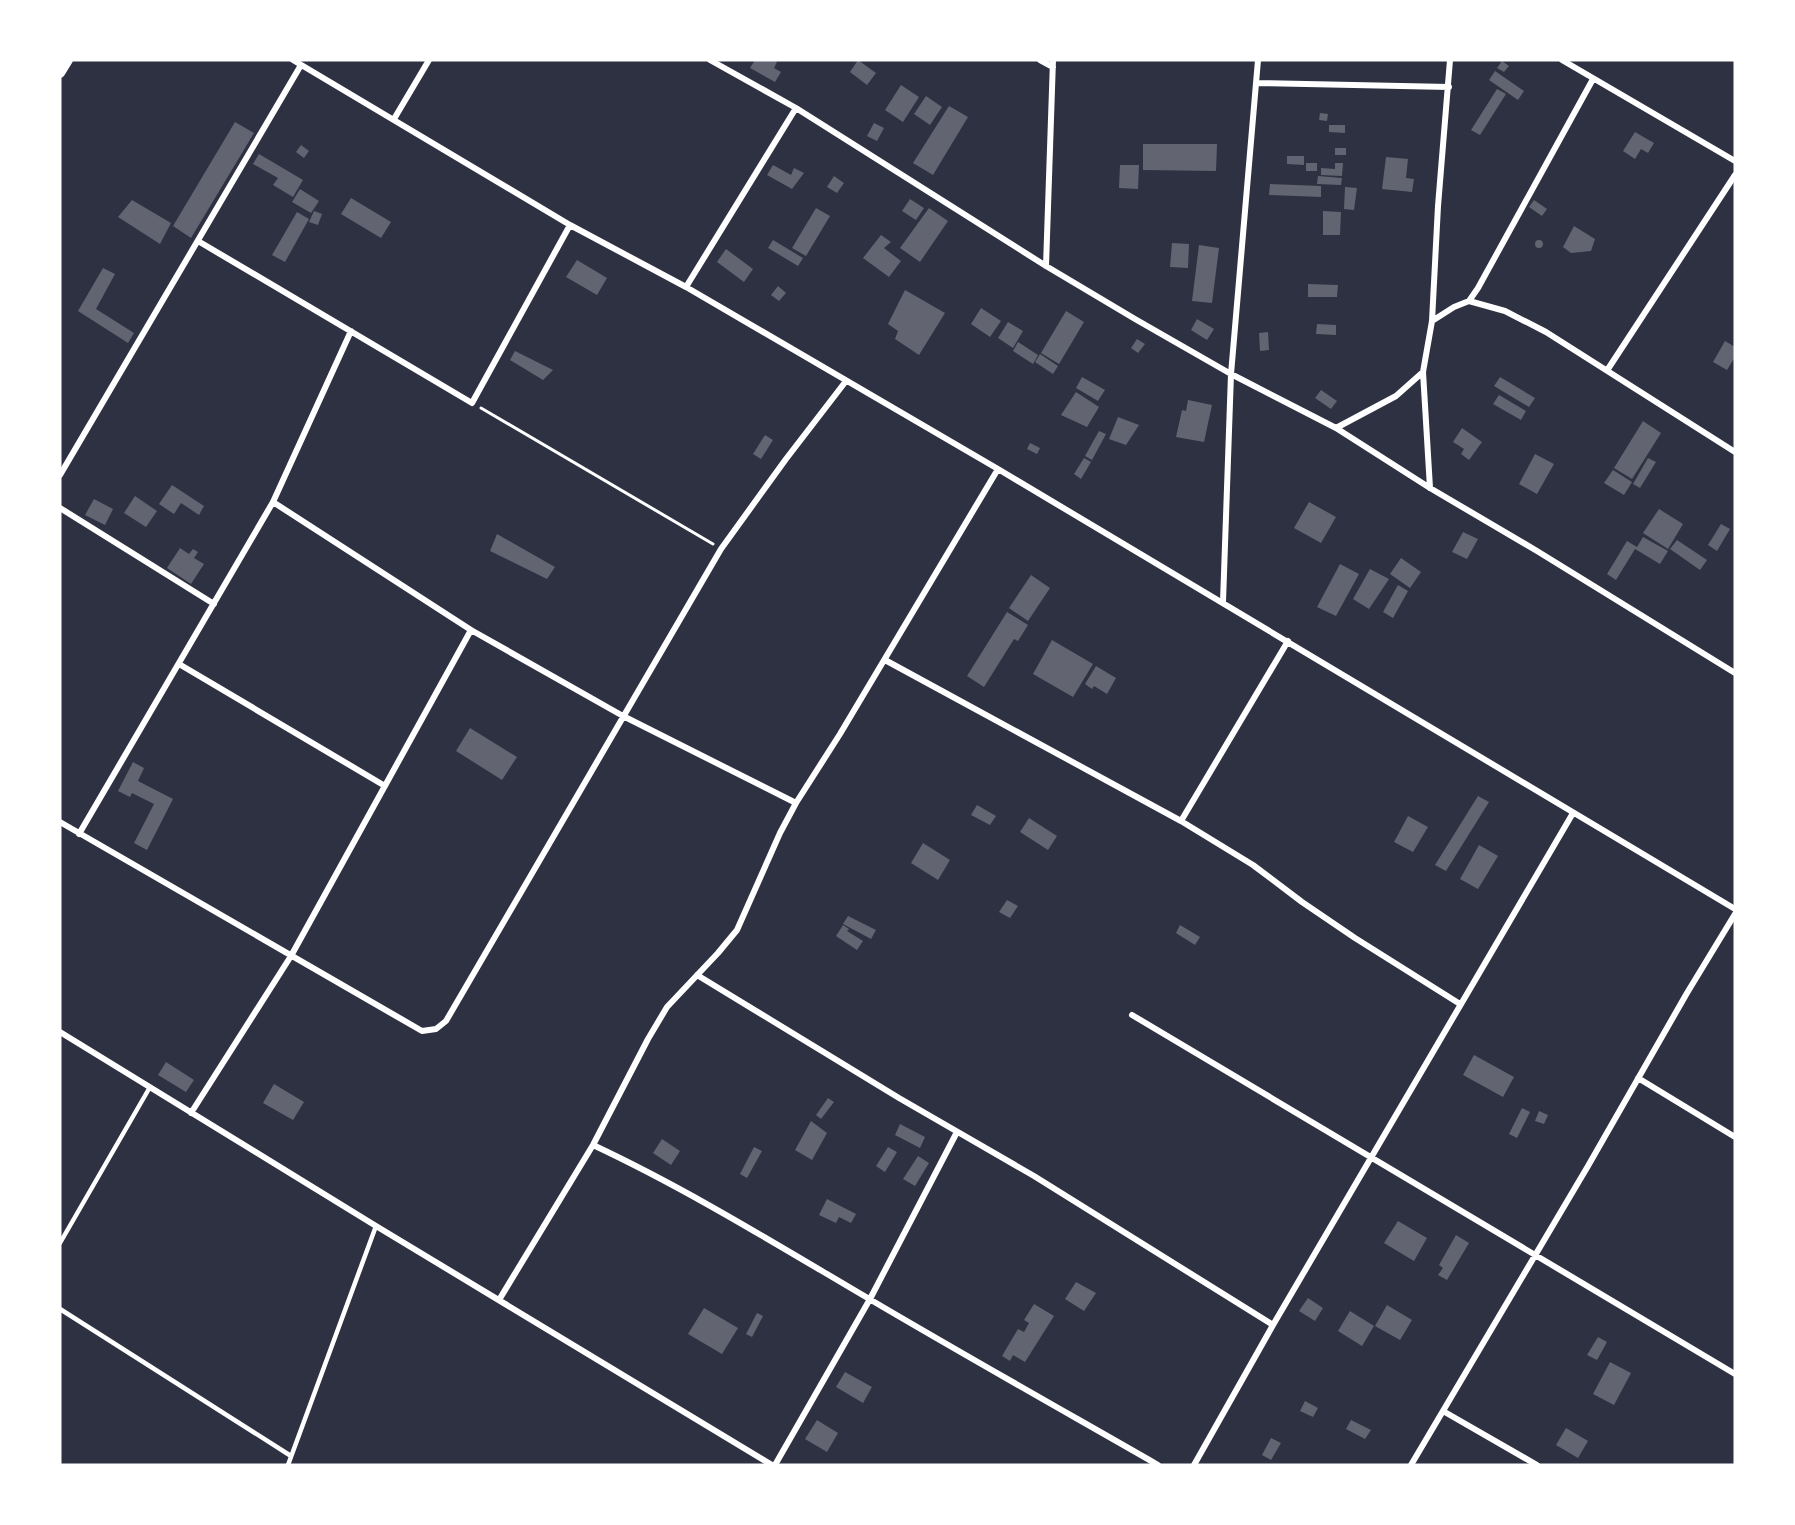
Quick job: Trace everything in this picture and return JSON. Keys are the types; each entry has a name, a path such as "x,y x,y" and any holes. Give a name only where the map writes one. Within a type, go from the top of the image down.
{"street":[{"path":"60,73 68,60"},
{"path":"293,60 570,225 686,287 998,469 1735,909"},
{"path":"394,119 429,60"},
{"path":"710,60 796,108 1046,266 1231,374 1336,428 1430,488 1735,673"},
{"path":"1040,60 1053,64 1046,266"},
{"path":"1223,602 1231,374 1258,60"},
{"path":"1430,488 1423,372 1432,321 1438,206 1450,60"},
{"path":"1562,60 1735,161"},
{"path":"60,475 301,65"},
{"path":"1432,321 1454,307 1469,301 1479,288 1593,78"},
{"path":"1256,83 1449,87"},
{"path":"686,287 796,108"},
{"path":"1608,369 1735,175"},
{"path":"198,241 471,403 570,225"},
{"path":"1469,301 1523,319 1608,369 1735,452"},
{"path":"79,834 273,502 351,332"},
{"path":"1336,428 1396,396 1423,372"},
{"path":"60,822 422,1031 436,1029 446,1021 722,549 786,459 846,381"},
{"path":"499,1300 593,1145 667,1007 737,930 796,803 885,660 998,469"},
{"path":"273,502 471,630 623,716 796,803"},
{"path":"60,508 214,604"},
{"path":"191,1113 291,956 471,630"},
{"path":"1181,821 1288,641"},
{"path":"885,660 1181,821 1253,865 1302,902 1460,1004"},
{"path":"178,664 385,786"},
{"path":"1194,1465 1273,1325 1573,813"},
{"path":"1411,1465 1735,914"},
{"path":"697,975 1034,1176 1273,1325"},
{"path":"1132,1015 1735,1374"},
{"path":"60,1032 376,1226 774,1465 870,1299 957,1132"},
{"path":"1638,1078 1735,1137"},
{"path":"593,1145 652,1172 766,1236 870,1299 1158,1465"},
{"path":"1443,1411 1537,1465"}],"lane":[{"path":"60,1243 150,1087"},
{"path":"288,1465 376,1226"},
{"path":"60,1309 291,1456"}],"path":[{"path":"471,403 722,549"}],"building":[{"path":"755,60 777,62 774,68 781,72 775,82 750,68"},
{"path":"858,60 876,73 867,85 850,72"},
{"path":"1502,61 1509,66 1504,72 1497,68"},
{"path":"1495,71 1524,91 1518,100 1489,80"},
{"path":"901,85 919,97 903,122 885,110"},
{"path":"1497,89 1506,94 1480,135 1471,130"},
{"path":"926,96 942,107 930,125 914,114"},
{"path":"949,106 968,117 933,175 913,163"},
{"path":"1320,113 1328,114 1327,121 1319,120"},
{"path":"235,122 254,133 191,238 173,226"},
{"path":"874,123 884,128 877,141 867,136"},
{"path":"1329,125 1345,125 1345,133 1329,132"},
{"path":"1635,132 1654,143 1648,153 1641,149 1635,159 1623,151"},
{"path":"1143,144 1217,144 1216,171 1143,170"},
{"path":"301,145 309,151 304,158 296,152"},
{"path":"1335,148 1346,148 1346,155 1335,155"},
{"path":"259,154 303,180 293,197 273,185 278,178 253,164"},
{"path":"1287,156 1304,156 1304,165 1287,164"},
{"path":"1386,157 1408,159 1406,178 1414,179 1412,192 1382,189"},
{"path":"1306,163 1317,163 1317,171 1306,171"},
{"path":"1335,163 1343,163 1342,176 1321,175 1321,168 1335,169"},
{"path":"773,165 791,175 794,168 804,173 792,189 767,175"},
{"path":"1120,165 1139,165 1138,189 1119,188"},
{"path":"834,176 844,183 837,193 827,187"},
{"path":"1318,176 1342,178 1341,185 1317,184"},
{"path":"1270,184 1321,186 1321,197 1269,195"},
{"path":"1345,187 1357,188 1354,210 1344,209"},
{"path":"300,189 319,201 311,213 292,202"},
{"path":"351,198 391,222 381,238 341,214"},
{"path":"910,199 924,208 916,220 902,211"},
{"path":"132,200 171,223 160,244 118,217"},
{"path":"1534,200 1547,209 1542,216 1529,207"},
{"path":"816,208 830,216 806,256 792,248"},
{"path":"929,208 948,221 920,262 900,248"},
{"path":"314,211 322,214 318,225 309,222"},
{"path":"1323,211 1341,212 1340,235 1323,235"},
{"path":"297,212 309,219 285,262 272,255"},
{"path":"1574,226 1595,239 1591,251 1571,253 1563,247"},
{"path":"881,235 891,242 884,248 901,261 889,277 863,258"},
{"path":"773,240 803,258 798,266 768,248"},
{"path":"1539,240 1543,244 1539,248 1535,244"},
{"path":"1172,243 1189,244 1188,268 1170,267"},
{"path":"1199,245 1219,248 1212,303 1192,301"},
{"path":"726,249 753,269 744,282 717,262"},
{"path":"577,260 607,278 597,295 566,277"},
{"path":"103,268 115,274 96,309 134,333 128,343 78,311"},
{"path":"1308,284 1338,285 1337,297 1308,297"},
{"path":"778,286 786,293 779,301 771,295"},
{"path":"905,290 945,313 919,355 895,339 898,331 888,324"},
{"path":"981,308 1001,321 990,337 971,324"},
{"path":"1066,311 1084,322 1059,364 1041,353"},
{"path":"1197,319 1214,329 1207,340 1191,330"},
{"path":"1008,322 1023,331 1013,348 998,338"},
{"path":"1317,324 1336,325 1336,335 1316,334"},
{"path":"1268,332 1269,350 1260,351 1259,333"},
{"path":"1137,339 1145,344 1138,353 1131,348"},
{"path":"1725,341 1735,347 1735,357 1727,370 1713,362"},
{"path":"1018,342 1038,355 1033,364 1013,351"},
{"path":"515,351 553,370 543,380 510,360"},
{"path":"1040,354 1058,366 1053,374 1035,362"},
{"path":"1082,377 1105,390 1098,401 1076,388"},
{"path":"1500,377 1535,398 1529,407 1494,386"},
{"path":"1321,390 1337,401 1331,409 1315,398"},
{"path":"1076,392 1099,407 1087,427 1061,415"},
{"path":"1499,395 1526,411 1521,420 1493,404"},
{"path":"1188,400 1212,405 1204,442 1176,437 1182,410 1186,411"},
{"path":"1118,417 1139,425 1126,445 1109,439"},
{"path":"1643,421 1661,433 1632,479 1614,468"},
{"path":"1462,428 1482,442 1469,460 1461,454 1464,449 1453,442"},
{"path":"1099,431 1106,434 1092,460 1085,456"},
{"path":"765,435 773,440 761,459 753,454"},
{"path":"1030,443 1040,448 1037,454 1027,449"},
{"path":"1535,454 1554,464 1537,494 1519,484"},
{"path":"1084,458 1091,462 1081,479 1074,474"},
{"path":"1648,458 1656,462 1640,488 1633,484"},
{"path":"1613,470 1632,482 1624,495 1604,483"},
{"path":"172,485 204,506 199,515 181,503 174,514 159,504"},
{"path":"135,496 157,511 146,527 124,513"},
{"path":"94,499 113,509 105,525 85,515"},
{"path":"1309,502 1336,517 1321,543 1294,528"},
{"path":"1659,509 1683,524 1668,549 1643,533"},
{"path":"1721,524 1730,529 1717,551 1708,545"},
{"path":"1463,532 1478,539 1467,559 1452,552"},
{"path":"497,534 555,567 547,579 490,551"},
{"path":"1643,537 1668,551 1660,564 1635,549 1616,580 1607,574 1627,541 1637,547"},
{"path":"1677,540 1707,560 1700,570 1670,549"},
{"path":"180,548 189,554 193,549 198,552 194,558 204,564 191,584 167,568"},
{"path":"1401,558 1421,572 1410,588 1390,574"},
{"path":"1340,564 1359,574 1336,616 1317,607"},
{"path":"1370,569 1389,579 1369,609 1353,599"},
{"path":"1031,575 1050,588 1028,621 1009,608"},
{"path":"1398,585 1408,591 1393,618 1383,612"},
{"path":"1007,612 1028,625 1018,641 1014,639 984,687 967,676"},
{"path":"1052,640 1093,664 1073,697 1033,674"},
{"path":"1096,666 1116,678 1107,694 1094,686 1092,689 1085,684"},
{"path":"470,728 517,757 502,780 456,751"},
{"path":"133,762 144,768 138,781 173,799 147,850 134,843 154,804 132,793 130,797 118,791"},
{"path":"1478,796 1489,802 1446,871 1435,865"},
{"path":"977,805 996,816 990,825 971,815"},
{"path":"1408,816 1428,827 1413,852 1394,842"},
{"path":"1029,818 1057,836 1048,850 1020,832"},
{"path":"923,843 950,860 938,880 911,863"},
{"path":"1479,845 1498,856 1478,889 1460,879"},
{"path":"1007,900 1018,906 1010,918 999,912"},
{"path":"848,916 876,930 871,939 843,924"},
{"path":"843,925 849,929 847,931 863,941 857,950 836,936"},
{"path":"1180,925 1200,937 1195,945 1176,933"},
{"path":"1474,1055 1514,1077 1503,1097 1463,1075"},
{"path":"166,1062 194,1080 186,1092 158,1075"},
{"path":"274,1084 304,1102 293,1120 263,1103"},
{"path":"828,1098 834,1102 821,1119 816,1115"},
{"path":"1522,1108 1530,1112 1517,1138 1509,1134"},
{"path":"1539,1111 1548,1115 1544,1124 1535,1121"},
{"path":"811,1121 827,1133 812,1160 795,1150"},
{"path":"900,1124 925,1137 920,1148 895,1135"},
{"path":"662,1139 680,1151 671,1165 653,1153"},
{"path":"754,1147 762,1151 747,1178 740,1174"},
{"path":"888,1147 897,1152 885,1172 876,1166"},
{"path":"918,1156 929,1163 915,1186 903,1179"},
{"path":"827,1199 856,1214 851,1223 839,1217 836,1223 819,1215"},
{"path":"1398,1221 1427,1238 1414,1261 1384,1243"},
{"path":"1456,1235 1469,1243 1447,1280 1438,1275 1443,1268 1439,1265"},
{"path":"1076,1282 1096,1293 1084,1311 1065,1299"},
{"path":"1308,1298 1323,1308 1315,1321 1299,1311"},
{"path":"1034,1304 1054,1316 1025,1362 1013,1355 1010,1361 1002,1356 1018,1329 1024,1332 1029,1323 1024,1320"},
{"path":"1387,1305 1412,1320 1400,1340 1375,1326"},
{"path":"704,1308 738,1328 722,1354 688,1334"},
{"path":"1350,1311 1374,1326 1362,1346 1338,1331"},
{"path":"757,1313 763,1316 752,1337 746,1334"},
{"path":"1598,1337 1607,1342 1597,1360 1587,1355"},
{"path":"1610,1362 1631,1373 1614,1405 1593,1394"},
{"path":"845,1372 872,1387 863,1403 836,1387"},
{"path":"1305,1401 1318,1408 1313,1417 1300,1411"},
{"path":"817,1420 838,1433 827,1452 805,1439"},
{"path":"1351,1420 1371,1430 1365,1439 1346,1429"},
{"path":"1566,1428 1588,1441 1578,1458 1556,1445"},
{"path":"1271,1438 1281,1443 1271,1460 1262,1455"}]}
